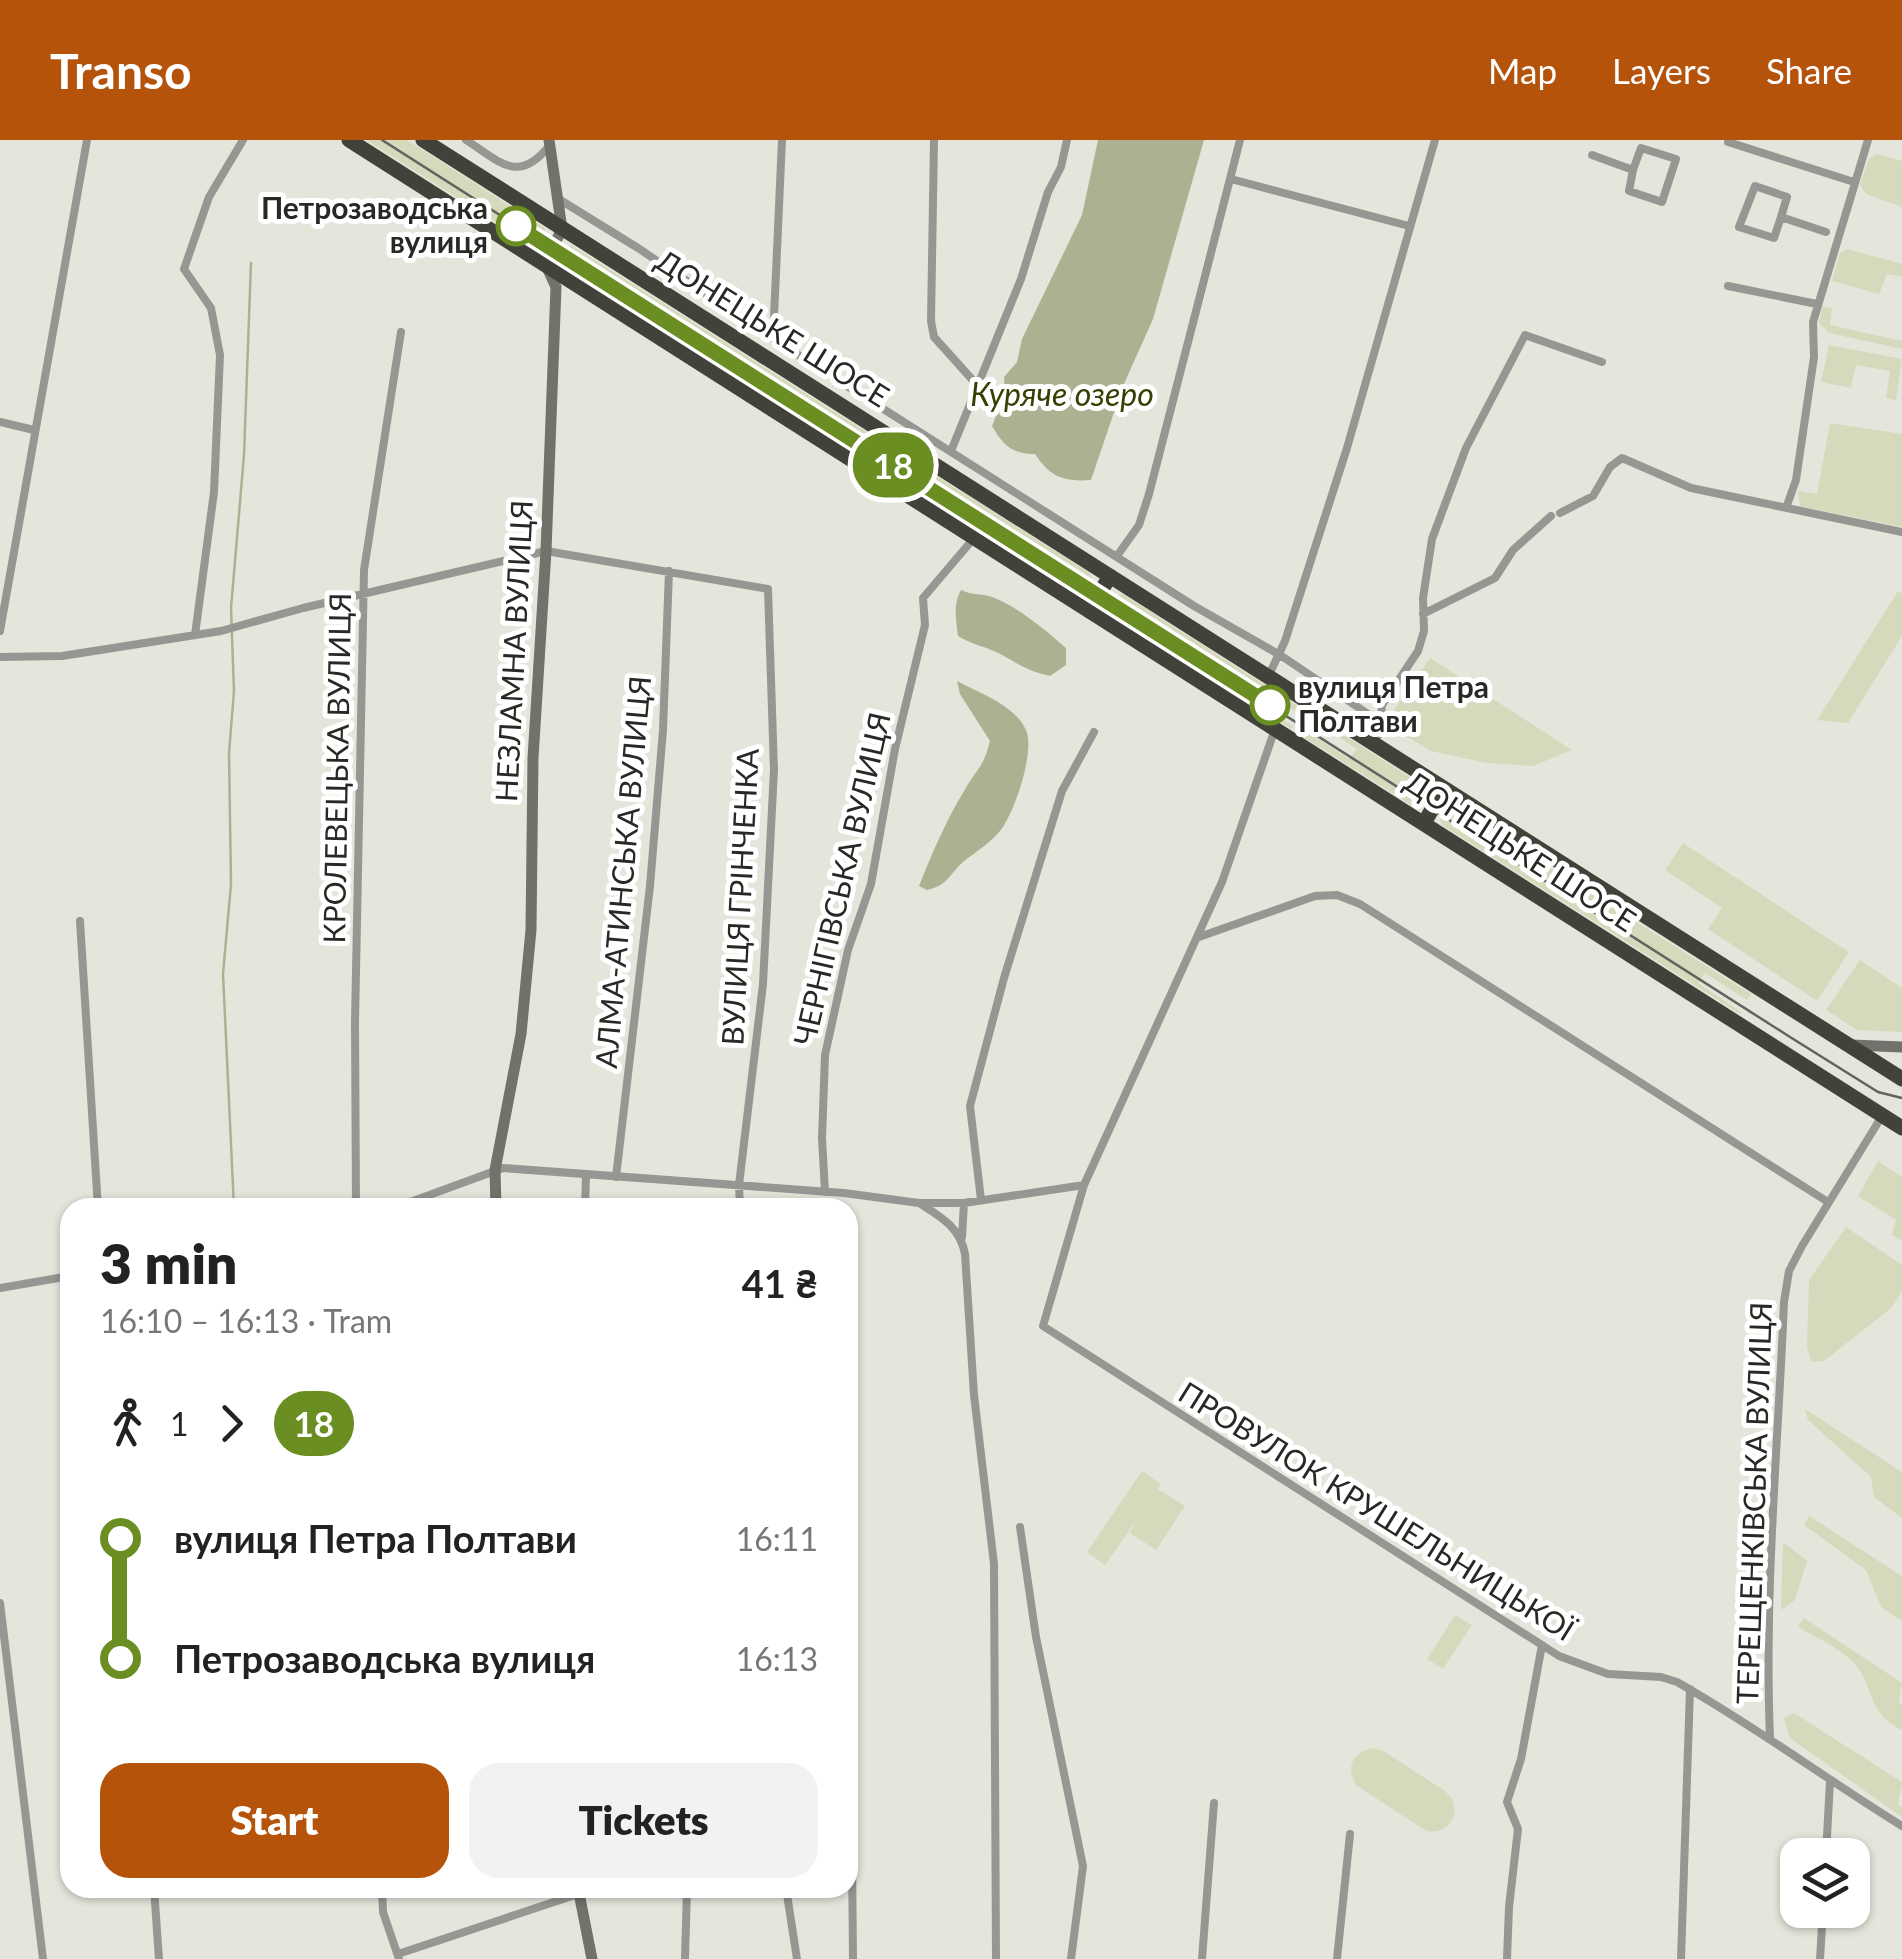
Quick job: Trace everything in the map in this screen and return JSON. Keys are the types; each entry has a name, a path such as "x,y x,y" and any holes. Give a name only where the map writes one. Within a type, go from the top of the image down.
{"highway":[{"name":"ДОНЕЦЬКЕ ШОСЕ","path":"349,140 1902,1128"},
{"name":"ДОНЕЦЬКЕ ШОСЕ","path":"423,140 1902,1079"},
{"path":"1090,611 1110,576"},
{"path":"1424,823 1444,789"}],"street":[{"path":"0,630 87,140"},
{"path":"195,634 214,492 220,354 211,308 184,269 209,197 243,140"},
{"path":"466,140 509,168 518,169 529,166 549,143"},
{"path":"773,339 782,140"},
{"path":"934,140 931,322 934,337 978,386"},
{"path":"951,450 1021,279 1067,140"},
{"path":"1117,556 1139,525 1150,494 1240,140"},
{"path":"1268,677 1280,655 1347,448 1435,140"},
{"path":"1786,508 1796,480 1814,357 1813,322 1868,140"},
{"path":"1728,142 1854,182"},
{"path":"545,263 562,229 549,143"},
{"path":"1641,148 1676,159 1662,202 1628,191 1634,170 1641,148"},
{"path":"1592,154 1634,170"},
{"path":"1231,180 1409,226"},
{"path":"1756,186 1787,197 1781,218 1774,238 1739,227 1756,186"},
{"name":"ДОНЕЦЬКЕ ШОСЕ","path":"556,198 1380,722"},
{"path":"1781,218 1826,232"},
{"name":"НЕЗЛАМНА ВУЛИЦЯ","path":"496,1198 495,1170 527,984 532,930 533,758 556,286 545,263"},
{"path":"1728,286 1818,304"},
{"name":"КРОЛЕВЕЦЬКА ВУЛИЦЯ","path":"356,1198 355,1022 364,570 401,332"},
{"path":"1373,744 1380,732 1382,705 1418,651 1424,631 1432,539 1466,448 1525,335 1602,362"},
{"path":"0,422 34,430"},
{"path":"1424,614 1495,578 1513,550 1556,515 1593,496 1610,467 1622,458 1692,488 1902,532"},
{"path":"957,479 968,461"},
{"name":"ЧЕРНІГІВСЬКА ВУЛИЦЯ","path":"825,1192 824,1055 848,950 871,884 924,624 923,598 974,537"},
{"path":"0,657 62,656 221,631 546,551 669,571"},
{"name":"ВУЛИЦЯ ГРІНЧЕНКА","path":"669,571 768,589 774,770 763,984 740,1198"},
{"name":"АЛМА-АТИНСЬКА ВУЛИЦЯ","path":"616,1177 652,866 663,730 669,571"},
{"path":"421,1198 495,1170 740,1184 919,1203 964,1203 1084,1185 1199,937 1275,729"},
{"path":"981,1200 970,1106 1004,978 1062,792 1094,732"},
{"path":"1199,937 1315,896 1337,895 1360,904 1828,1202"},
{"path":"80,921 97,1198"},
{"path":"1847,1044 1902,1047"},
{"name":"ТЕРЕЩЕНКІВСЬКА ВУЛИЦЯ","path":"1770,1738 1770,1611 1784,1302 1790,1270 1882,1116"},
{"path":"586,1175 586,1198"},
{"name":"ПРОВУЛОК КРУШЕЛЬНИЦЬКОЇ","path":"1084,1185 1043,1326 1542,1645 1579,1666 1608,1674 1661,1677 1690,1689 1902,1826"},
{"path":"844,1193 844,1198"},
{"path":"919,1203 962,1237"},
{"path":"964,1203 962,1237 974,1395 994,1564 996,1959"},
{"path":"0,1288 60,1278"},
{"path":"1020,1527 1036,1637 1084,1866 1071,1959"},
{"path":"0,1603 43,1959"},
{"path":"1507,1959 1518,1828 1506,1802 1520,1760 1542,1645"},
{"path":"1681,1959 1690,1689"},
{"path":"1827,1838 1830,1781"},
{"path":"1202,1959 1214,1803"},
{"path":"1337,1959 1350,1834"},
{"path":"155,1898 160,1959"},
{"path":"382,1898 382,1912 399,1956 556,1898"},
{"path":"580,1898 592,1959"},
{"path":"685,1959 687,1898"},
{"path":"788,1898 797,1959"},
{"path":"853,1898 854,1959"},
{"path":"1820,1959 1821,1928"}],"shaded area":[{"path":"366,140 407,140 545,228 545,241 539,246 532,245"},
{"path":"1877,154 1902,161 1902,207 1866,194 1860,184 1869,159"},
{"path":"571,245 1090,573 1094,584 1088,593 1077,593 569,270 561,264 560,256"},
{"path":"1847,249 1902,264 1902,277 1887,274 1879,294 1832,281 1840,253"},
{"path":"1823,306 1832,308 1830,325 1902,341 1902,349 1829,333 1819,323"},
{"path":"1829,345 1902,359 1896,400 1886,398 1890,371 1856,365 1851,388 1821,382"},
{"path":"1830,423 1902,434 1902,527 1800,506 1798,491 1817,494"},
{"path":"1898,591 1902,593 1902,636 1848,723 1817,720"},
{"path":"1123,594 1304,710 1301,715 1254,686 1247,697 1293,726 1291,729 1111,614 1107,604 1112,596"},
{"path":"1430,658 1572,750 1533,766 1487,763 1431,751 1389,726 1394,710"},
{"path":"1311,714 1422,785 1425,795 1421,803 1411,805 1299,734 1302,728 1349,759 1357,749 1309,717"},
{"path":"1454,808 1751,994 1747,1000 1705,973 1698,983 1740,1014 1442,825 1443,812"},
{"path":"1683,843 1849,952 1817,1001 1708,929 1722,908 1665,870"},
{"path":"1860,960 1902,988 1902,1032 1857,1030 1826,1010"},
{"path":"1878,1161 1902,1177 1902,1241 1892,1235 1896,1220 1858,1196"},
{"path":"1846,1227 1902,1265 1902,1291 1891,1308 1824,1361 1812,1362 1807,1348 1809,1280"},
{"path":"1805,1409 1902,1472 1902,1518 1874,1497 1871,1477 1808,1420"},
{"path":"1142,1471 1161,1484 1158,1489 1185,1506 1156,1550 1130,1533 1136,1521 1105,1565 1087,1552"},
{"path":"1809,1516 1902,1576 1902,1621 1881,1607 1866,1570 1804,1525"},
{"path":"1783,1542 1807,1561 1795,1600 1781,1610"},
{"path":"1455,1615 1472,1625 1443,1669 1427,1659"},
{"path":"1804,1618 1902,1683 1902,1730 1882,1716 1852,1661 1798,1627"},
{"path":"1794,1713 1902,1782 1898,1804 1902,1817 1790,1738 1784,1718"},
{"path":"1374,1748 1445,1791 1453,1800 1455,1811 1448,1825 1426,1831 1356,1785 1351,1772 1353,1761"}],"water":[{"name":"Куряче озеро","path":"1098,140 1204,140 1153,319 1123,386 1091,480 1073,480 1052,473 1035,454 1009,447 992,426 1005,393 1004,377 1017,362 1022,339 1082,215"},
{"path":"961,590 992,597 1031,619 1066,648 1066,665 1050,676 1041,674 958,636 956,606"},
{"path":"957,681 996,701 1021,721 1028,739 1026,765 1013,806 999,832 943,883 927,890 919,886 929,861 990,741 960,694"}],"waterway":[{"path":"234,1198 223,974 231,884 231,608 244,455 251,263"}],"tram line":[{"path":"382,140 1790,1037 1878,1092 1902,1098"},
{"name":"18","path":"516,226 1270,705"}],"place":[{"name":"Петрозаводська вулиця","path":"516,226"},
{"name":"вулиця Петра Полтави","path":"1270,705"}]}
